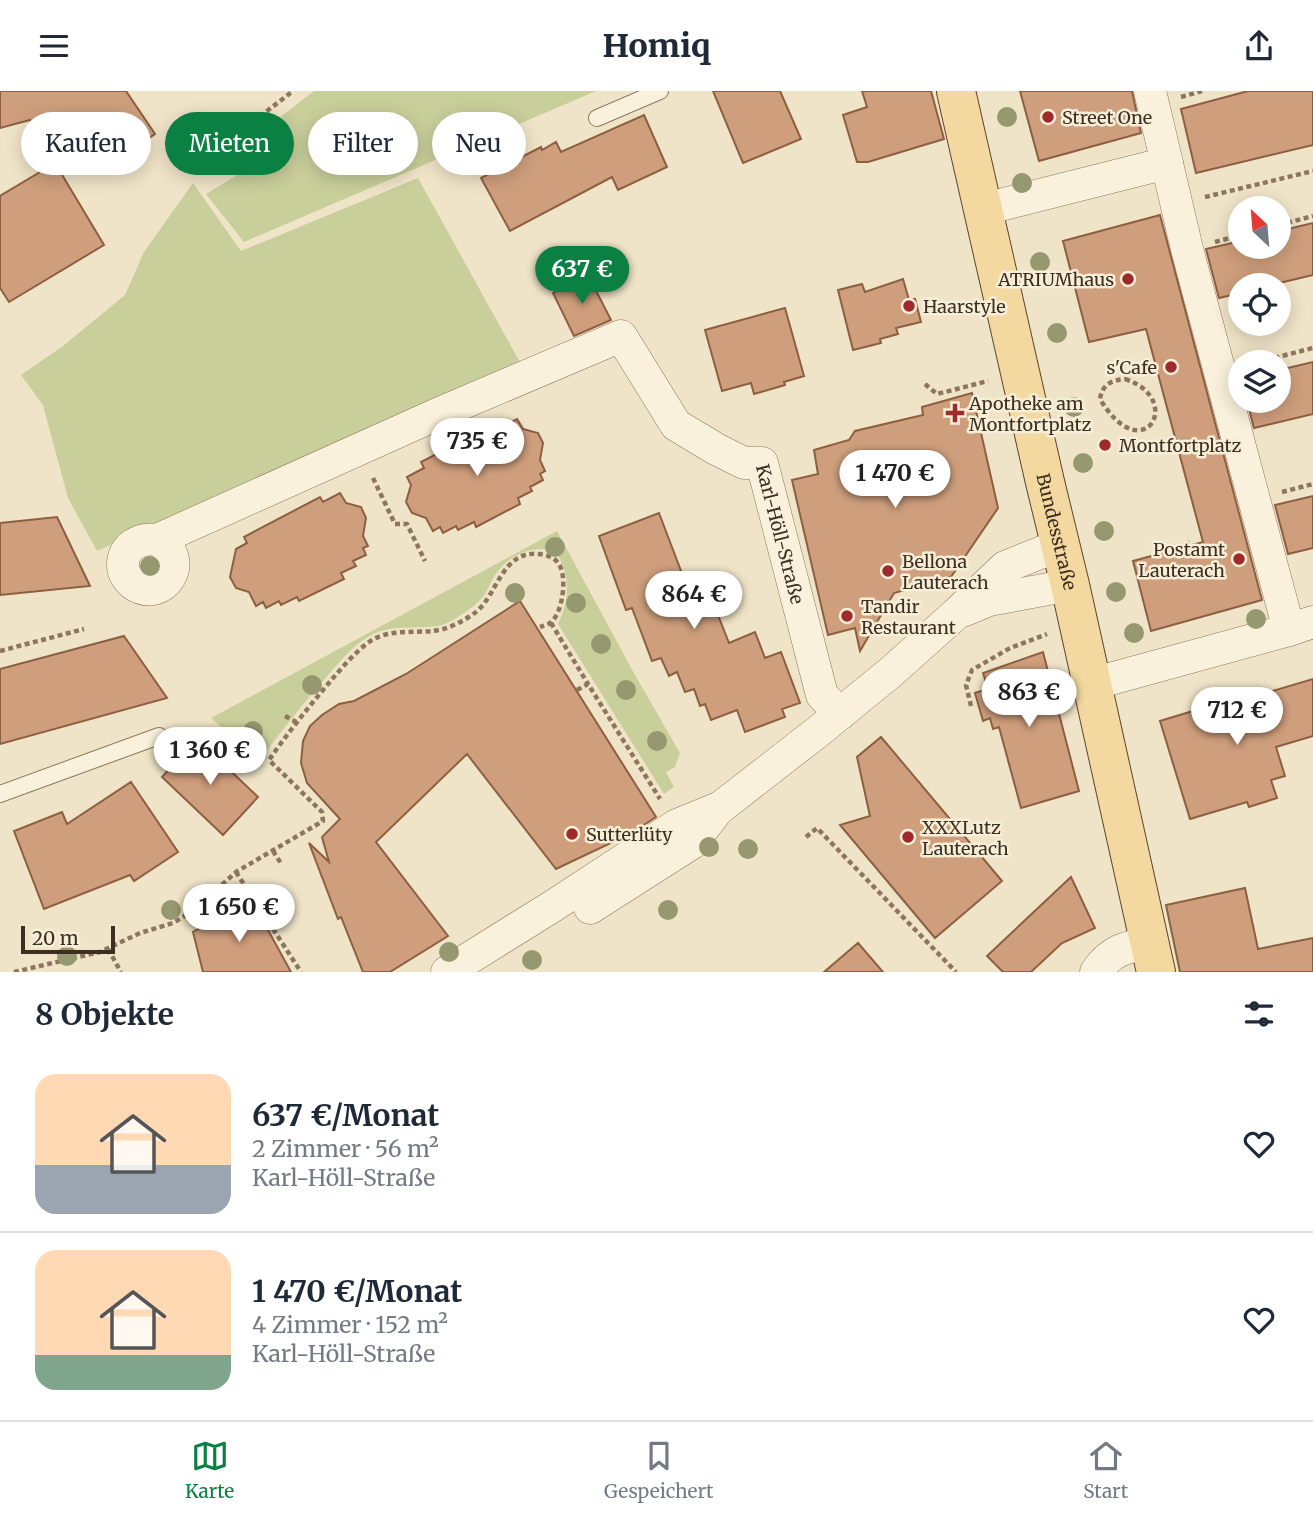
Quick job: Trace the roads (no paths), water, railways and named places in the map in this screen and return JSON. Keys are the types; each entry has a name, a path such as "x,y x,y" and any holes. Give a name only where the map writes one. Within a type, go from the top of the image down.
{"main road":[{"name":"Bundesstraße","path":"957,91 1153,957"}],"street":[{"path":"1092,684 1301,626 1190,261 1150,91"},
{"path":"984,209 1167,163"},
{"name":"Karl-Höll-Straße","path":"157,540 442,412 627,334 676,425 744,463 762,463 822,695 840,714"},
{"path":"447,972 677,825 721,807 840,714 957,613 1005,567 1060,545"},
{"path":"957,613 989,600 1070,585"},
{"path":"488,972 692,843 721,807"},
{"path":"1096,972 1103,961 1124,947 1153,957"}],"lane":[{"path":"597,118 660,91"},
{"path":"0,795 159,736"}],"place":[{"name":"Street One","path":"1048,117"},
{"name":"ATRIUMhaus","path":"1128,279"},
{"name":"Haarstyle","path":"909,306"},
{"name":"s'Cafe","path":"1171,367"},
{"name":"Apotheke am Montfortplatz","path":"955,413"},
{"name":"Montfortplatz","path":"1105,445"},
{"name":"Postamt Lauterach","path":"1239,559"},
{"name":"Bellona Lauterach","path":"888,571"},
{"name":"Tandir Restaurant","path":"847,616"},
{"name":"Sutterlüty","path":"572,834"},
{"name":"XXXLutz Lauterach","path":"908,837"}]}
